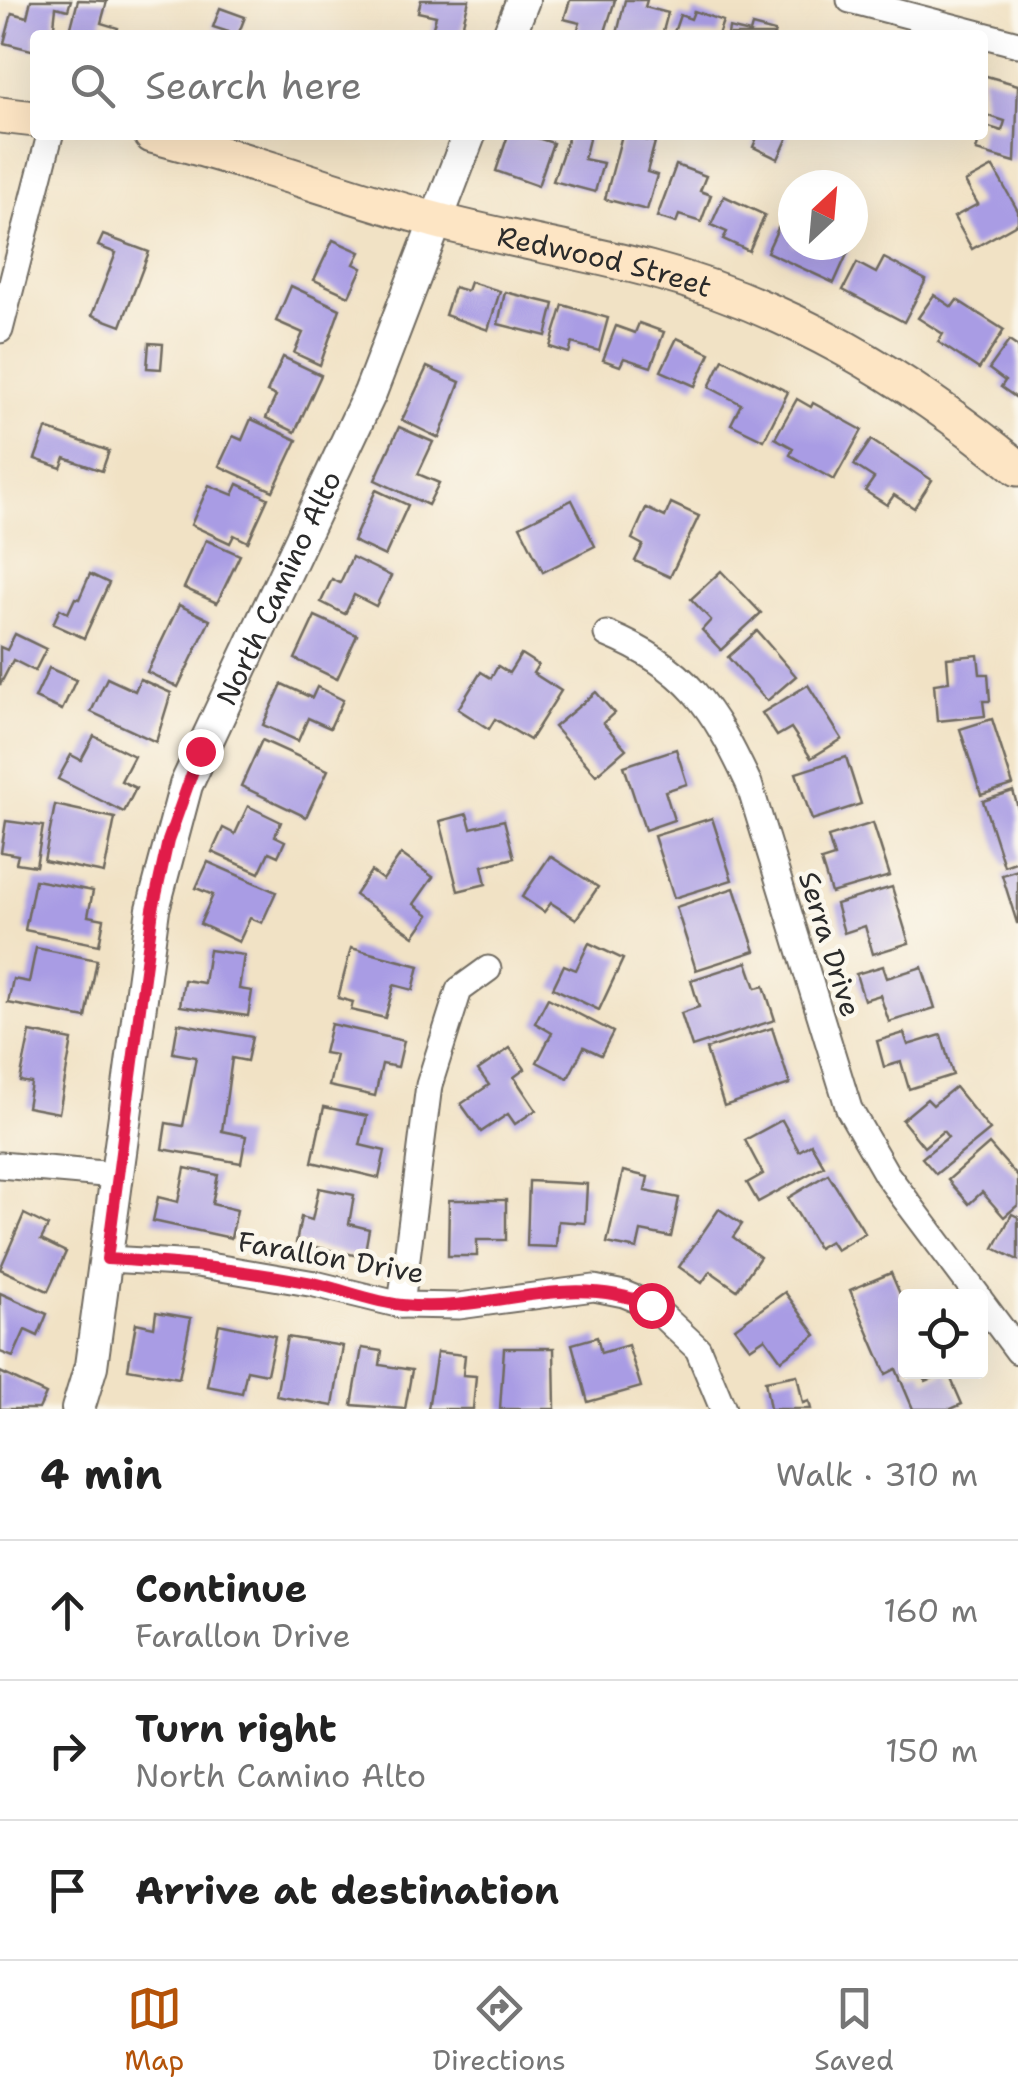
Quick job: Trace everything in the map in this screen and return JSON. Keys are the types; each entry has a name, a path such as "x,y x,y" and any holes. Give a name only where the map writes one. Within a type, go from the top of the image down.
{"main road":[{"path":"0,115 30,118"},
{"name":"Redwood Street","path":"173,140 239,156 434,220 650,269 748,300 817,330 866,358 950,412 1018,468"}],"street":[{"path":"511,30 523,0"},
{"path":"850,0 965,30"},
{"path":"988,36 1018,44"},
{"path":"0,330 49,140"},
{"name":"North Camino Alto","path":"78,1409 91,1366 153,909 186,786 362,411 467,140"},
{"name":"Serra Drive","path":"607,634 652,652 692,688 734,753 749,784 848,1109 887,1175 972,1289"},
{"path":"401,1305 429,1085 459,990 488,970"},
{"path":"0,1165 115,1175"},
{"name":"Farallon Drive","path":"107,1259 197,1264 315,1284 401,1305 459,1306 594,1288 624,1294 664,1314 698,1349 723,1409"},
{"name":"Serra Drive","path":"988,1310 1018,1351"}],"building":[{"path":"31,0 71,0 68,10 56,7 54,30 30,30 30,50 4,43 12,13 27,17"},
{"path":"78,0 107,1 101,23 118,28 117,30 70,30"},
{"path":"421,0 469,0 461,30 432,30 436,16 418,12"},
{"path":"570,0 615,0 606,30 578,30 580,23 564,19"},
{"path":"625,0 647,0 645,7 668,13 663,30 618,30"},
{"path":"220,8 245,17 240,30 213,27"},
{"path":"694,11 723,21 720,30 675,30 680,15 691,19"},
{"path":"988,76 1018,85 1015,162 976,151 979,140 988,140 988,127 1002,131 1005,121 988,116"},
{"path":"506,140 553,143 538,186 496,171"},
{"path":"567,140 589,140 584,159 603,163 595,192 553,181"},
{"path":"621,140 655,142 647,172 657,175 647,210 605,199"},
{"path":"756,140 787,140 778,159 753,147"},
{"path":"676,165 706,176 700,191 711,195 701,222 679,215 676,223 657,217"},
{"path":"993,167 1018,211 1018,223 972,249 954,217 978,204 965,182"},
{"path":"724,196 765,215 749,251 723,239 727,232 711,225"},
{"path":"778,228 778,257 767,252"},
{"path":"103,235 149,252 121,326 92,315 116,253 98,246"},
{"path":"333,240 360,252 354,264 362,268 349,296 314,280"},
{"path":"884,258 926,280 904,322 843,290 857,263 876,273"},
{"path":"784,260 844,260 834,283"},
{"path":"470,282 500,291 488,330 445,315 454,287 467,291"},
{"path":"291,286 340,309 320,365 294,353 303,333 276,321"},
{"path":"505,292 554,304 546,336 498,324"},
{"path":"934,295 952,307 957,300 1004,330 979,369 938,342 943,334 918,318"},
{"path":"563,305 608,318 599,351 572,343 569,353 550,347"},
{"path":"639,323 664,332 651,367 624,358 620,366 603,360 616,326 635,333"},
{"path":"677,338 710,353 695,386 661,371"},
{"path":"1009,341 1018,347 1018,399 1001,387 1005,381 989,369"},
{"path":"149,343 163,344 161,369 147,368"},
{"path":"283,357 321,375 295,432 266,418 276,396 267,392"},
{"path":"723,359 788,392 764,440 731,424 741,404 709,387"},
{"path":"427,367 460,382 439,438 402,420"},
{"path":"797,399 811,407 813,403 862,430 834,480 790,455 793,448 775,438"},
{"path":"251,419 297,440 273,491 219,466 233,436 242,440"},
{"path":"399,427 433,442 418,474 439,483 428,505 375,480"},
{"path":"46,429 109,451 102,471 65,458 61,468 35,459"},
{"path":"871,440 932,480 914,508 894,495 887,505 865,491 874,478 854,465"},
{"path":"238,484 268,498 248,542 234,535 230,543 191,525 209,485 233,495"},
{"path":"376,490 408,505 385,556 353,541"},
{"path":"572,500 595,546 543,572 520,526"},
{"path":"671,503 699,516 670,577 635,561 643,545 632,539 646,508 665,517"},
{"path":"206,540 240,555 217,603 184,588"},
{"path":"352,557 391,576 376,606 354,595 345,614 321,602 332,579 340,583"},
{"path":"721,571 761,613 721,650 702,630 711,620 691,599"},
{"path":"90,574 109,583 84,638 53,624 60,609 68,613 75,598 79,599"},
{"path":"179,605 210,620 178,687 147,672"},
{"path":"315,616 357,635 337,679 295,659"},
{"path":"757,631 796,676 767,701 728,657"},
{"path":"15,634 46,649 35,671 13,660 0,685 0,647 7,650"},
{"path":"521,654 538,665 533,673 561,691 530,740 495,719 489,729 458,709 481,672 491,678 498,666 509,673"},
{"path":"978,655 980,674 988,674 990,701 983,701 985,716 937,721 934,684 949,682 947,658"},
{"path":"49,668 76,680 62,710 35,698"},
{"path":"107,678 135,691 140,679 171,693 156,742 91,712"},
{"path":"282,684 312,698 317,687 343,700 330,728 308,718 298,741 263,725"},
{"path":"808,685 842,739 811,758 791,728 777,736 762,713"},
{"path":"596,692 614,713 603,723 626,749 596,775 554,727"},
{"path":"992,719 1013,785 981,795 960,729"},
{"path":"94,736 134,756 121,781 136,788 124,812 58,779 71,755 81,760"},
{"path":"262,740 328,770 306,817 241,786"},
{"path":"676,749 687,784 665,791 674,820 645,830 624,766"},
{"path":"846,757 861,804 812,820 796,773"},
{"path":"1013,791 1018,808 1018,861 1004,866 983,801"},
{"path":"55,805 115,818 104,873 44,861"},
{"path":"248,806 281,822 275,836 285,841 278,856 269,852 259,873 212,852 223,828 235,834"},
{"path":"467,814 471,828 504,820 514,858 482,866 486,884 458,891 440,821"},
{"path":"712,818 732,880 674,898 654,836"},
{"path":"6,821 43,826 36,866 16,863 18,855 1,852"},
{"path":"873,823 890,876 831,893 821,861 834,857 828,837"},
{"path":"401,854 433,877 414,904 429,915 414,936 355,895 371,871 383,880"},
{"path":"550,856 598,887 576,919 551,903 544,912 522,897"},
{"path":"208,862 276,892 262,923 250,918 239,942 200,924 213,895 196,888"},
{"path":"1018,870 1018,923 1017,923 1002,875"},
{"path":"35,880 93,891 88,916 104,919 99,945 25,930"},
{"path":"892,887 909,943 873,954 865,926 844,933 836,904"},
{"path":"734,888 755,951 696,970 676,907"},
{"path":"589,943 623,959 599,1010 553,988 564,965 576,970"},
{"path":"36,948 97,960 86,1018 8,1003 13,979 29,982"},
{"path":"351,948 419,966 413,990 394,985 385,1018 351,1010 353,1002 338,998"},
{"path":"209,950 244,955 239,989 252,991 248,1016 180,1006 184,980 204,983"},
{"path":"747,962 756,988 764,986 775,1020 692,1047 681,1013 699,1007 691,980"},
{"path":"883,966 887,978 922,967 935,1008 889,1022 880,995 864,1000 856,974"},
{"path":"548,998 613,1032 601,1055 584,1047 568,1078 537,1062 552,1033 535,1023"},
{"path":"178,1023 252,1037 247,1061 232,1058 222,1131 246,1136 241,1163 162,1149 166,1123 183,1126 196,1057 173,1053"},
{"path":"331,1024 404,1041 398,1067 382,1064 375,1096 329,1086 336,1055 324,1053"},
{"path":"772,1028 790,1084 724,1106 706,1049"},
{"path":"30,1032 72,1040 59,1113 27,1107 31,1083 20,1081"},
{"path":"904,1033 908,1045 941,1035 953,1075 909,1089 901,1062 884,1067 877,1041"},
{"path":"510,1048 525,1069 514,1077 536,1110 515,1124 508,1114 481,1132 461,1104 489,1085 478,1070"},
{"path":"955,1087 990,1130 936,1174 922,1158 948,1137 943,1131 924,1147 902,1120 927,1099 933,1105"},
{"path":"324,1107 367,1116 360,1145 385,1151 379,1178 312,1162"},
{"path":"782,1120 799,1151 811,1144 824,1166 758,1202 747,1183 763,1174 745,1140"},
{"path":"989,1144 1018,1177 1018,1205 1004,1217 982,1192 969,1204 948,1180"},
{"path":"185,1168 218,1175 212,1204 237,1210 231,1238 153,1221 158,1197 178,1202"},
{"path":"623,1171 648,1177 645,1191 679,1198 671,1237 641,1231 637,1249 607,1243"},
{"path":"828,1174 865,1233 836,1250 830,1241 818,1248 788,1198"},
{"path":"529,1181 587,1184 585,1223 558,1221 556,1247 527,1246"},
{"path":"319,1188 354,1195 349,1224 369,1229 364,1257 296,1243 301,1217 312,1220"},
{"path":"449,1200 506,1200 506,1240 477,1240 477,1256 448,1256"},
{"path":"719,1209 742,1224 733,1237 760,1257 737,1290 710,1271 702,1283 679,1267"},
{"path":"24,1214 48,1226 41,1240 66,1252 48,1291 0,1269"},
{"path":"1012,1214 1018,1217 1018,1260 994,1248"},
{"path":"891,1273 898,1289 898,1374 896,1369 886,1374 850,1290"},
{"path":"785,1292 816,1335 781,1360 765,1338 750,1348 735,1328"},
{"path":"0,1293 47,1314 38,1336 25,1330 13,1357 0,1352"},
{"path":"156,1312 191,1318 179,1378 128,1369 136,1323 154,1327"},
{"path":"219,1324 275,1336 267,1374 247,1370 242,1393 207,1386"},
{"path":"287,1337 343,1346 333,1406 276,1396"},
{"path":"597,1337 601,1353 628,1345 641,1387 588,1402 572,1344"},
{"path":"362,1348 382,1351 380,1365 412,1370 405,1409 352,1405"},
{"path":"504,1348 554,1348 555,1409 500,1409"},
{"path":"437,1352 465,1355 463,1375 476,1376 473,1409 428,1409"},
{"path":"0,1372 46,1394 39,1409 0,1409"},
{"path":"797,1375 803,1403 809,1401 811,1409 770,1409 765,1381"},
{"path":"900,1379 951,1379 962,1404 951,1409 913,1409"}],"route":[{"path":"200,751 168,841 153,909 115,1175 107,1259 197,1264 315,1284 401,1305 459,1306 594,1288 651,1305"}]}
